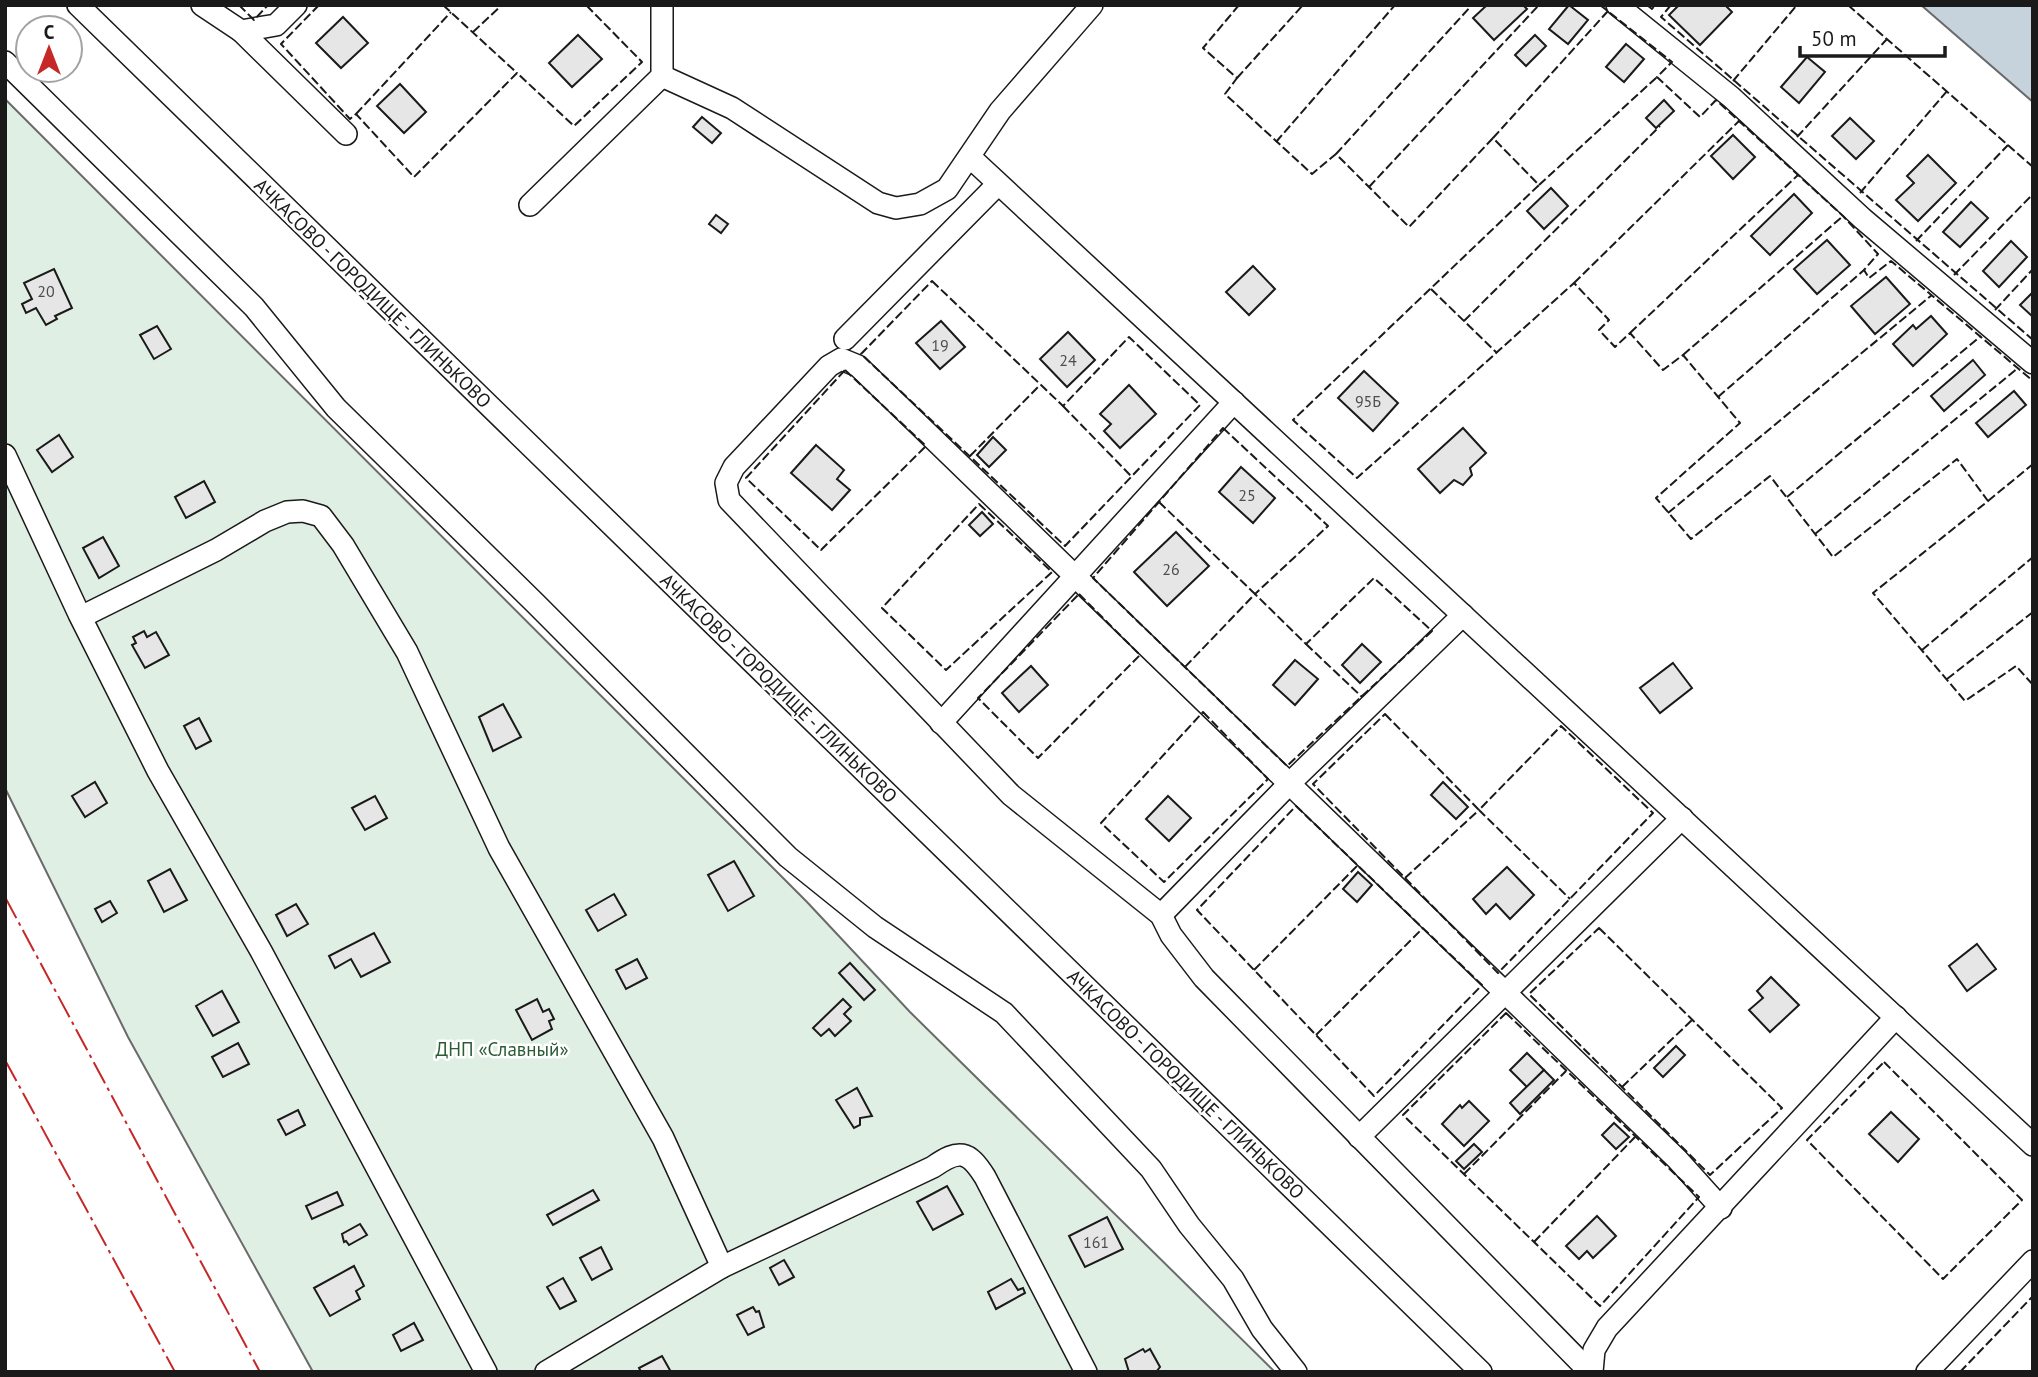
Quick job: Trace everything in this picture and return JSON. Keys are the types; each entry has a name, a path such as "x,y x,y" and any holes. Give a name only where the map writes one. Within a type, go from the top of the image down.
{"street":[{"name":"АЧКАСОВО - ГОРОДИЩЕ - ГЛИНЬКОВО","path":"78,5 1481,1372"},
{"path":"202,5 241,31 346,134"},
{"path":"241,31 276,25 296,5"},
{"path":"530,205 662,76 662,5"},
{"path":"662,76 732,108 878,202 896,208 920,204 947,189 971,158 1000,111 1092,5"},
{"path":"1617,5 1731,97 1863,219 2033,363"},
{"path":"5,62 254,307 336,408 788,857 875,927 1004,1013 1151,1169 1189,1225 1233,1279 1262,1329 1296,1372"},
{"path":"971,158 2033,1145"},
{"path":"845,339 998,184"},
{"path":"1591,1372 1204,978 1171,935 1161,915 1010,795 729,500 726,483 734,467 830,366 841,359 858,366 1677,1159 1721,1208"},
{"path":"941,723 1234,402"},
{"path":"5,455 80,617 158,771 261,951 486,1372"},
{"path":"80,617 287,512 303,511 321,516 343,545 407,652 499,848 663,1138 722,1267"},
{"path":"1161,915 1290,782 1463,615"},
{"path":"1359,1137 1682,818"},
{"path":"1591,1372 1594,1350 1607,1328 1896,1017"},
{"path":"546,1372 722,1267 933,1167 948,1156 962,1154 974,1160 985,1177 1086,1372"},
{"path":"1927,1372 2033,1262"}],"green space":[{"name":"ДНП «Славный»","path":"5,99 807,902 910,1012 1275,1372 313,1372 128,1037 5,788"}],"shaded area":[{"path":"1921,5 2033,5 2033,102"}],"building":[{"path":"1487,5 1523,5 1527,9 1494,40 1473,18"},
{"path":"1569,5 1588,20 1568,44 1549,29"},
{"path":"1679,5 1725,5 1732,12 1700,45 1669,15"},
{"path":"343,17 368,43 341,68 316,43"},
{"path":"578,35 602,59 572,87 549,63"},
{"path":"1535,35 1546,46 1526,66 1515,55"},
{"path":"1626,44 1644,59 1624,82 1606,67"},
{"path":"1807,57 1825,72 1799,103 1781,87"},
{"path":"400,84 426,112 404,133 377,106"},
{"path":"1664,100 1674,111 1656,128 1646,118"},
{"path":"702,117 721,133 712,143 693,127"},
{"path":"1850,118 1874,141 1856,159 1832,136"},
{"path":"1733,135 1755,157 1733,179 1711,156"},
{"path":"1928,155 1956,183 1918,221 1896,200 1914,183 1907,176"},
{"path":"1551,188 1568,206 1544,229 1527,211"},
{"path":"1794,194 1812,213 1770,255 1751,236"},
{"path":"1971,202 1988,218 1960,247 1943,232"},
{"path":"716,215 728,224 721,233 709,224"},
{"path":"1827,240 1850,265 1817,294 1794,269"},
{"path":"2011,241 2027,257 1999,287 1983,271"},
{"path":"1253,266 1275,289 1249,315 1226,292"},
{"path":"54,269 72,308 55,316 57,319 46,325 36,308 26,313 22,304 32,299 24,283"},
{"path":"1886,277 1910,304 1875,334 1851,306"},
{"path":"2033,292 2033,317 2020,305"},
{"path":"1931,316 1947,334 1913,366 1893,344 1913,325 1916,329"},
{"path":"941,321 965,347 940,369 916,343"},
{"path":"157,326 171,349 154,359 140,335"},
{"path":"1068,332 1095,360 1067,387 1040,359"},
{"path":"1973,360 1985,375 1944,411 1931,396"},
{"path":"1364,371 1398,403 1373,431 1338,398"},
{"path":"1129,385 1156,414 1120,448 1104,431 1111,424 1100,414"},
{"path":"2014,391 2026,405 1988,437 1976,423"},
{"path":"1463,428 1486,453 1470,468 1472,475 1463,485 1454,480 1440,493 1418,469"},
{"path":"59,435 73,457 52,472 37,450"},
{"path":"993,437 1006,450 989,467 977,455"},
{"path":"816,445 844,470 837,479 850,490 832,510 791,473"},
{"path":"1241,467 1275,498 1253,523 1219,492"},
{"path":"204,481 215,502 186,518 175,497"},
{"path":"982,512 993,524 980,536 969,525"},
{"path":"1176,532 1209,566 1167,606 1134,572"},
{"path":"103,537 119,566 99,578 83,548"},
{"path":"144,631 147,637 156,632 169,655 145,668 132,645 136,643 133,637"},
{"path":"1362,644 1381,662 1360,683 1342,665"},
{"path":"1295,660 1318,679 1295,705 1273,685"},
{"path":"1673,663 1692,688 1660,713 1640,688"},
{"path":"1031,666 1048,685 1019,712 1002,693"},
{"path":"503,704 521,737 493,751 479,717"},
{"path":"199,718 211,741 196,749 184,726"},
{"path":"95,782 107,803 85,817 72,796"},
{"path":"1443,782 1468,807 1456,819 1431,795"},
{"path":"375,796 387,818 365,830 352,808"},
{"path":"1168,796 1191,818 1169,841 1146,819"},
{"path":"734,861 754,896 728,911 708,875"},
{"path":"1507,867 1534,895 1510,919 1496,904 1486,914 1473,899"},
{"path":"170,869 187,900 164,912 148,881"},
{"path":"1358,872 1372,885 1357,902 1343,889"},
{"path":"614,894 626,915 598,931 586,910"},
{"path":"110,901 117,913 102,922 95,909"},
{"path":"296,904 308,924 287,936 276,915"},
{"path":"374,933 390,962 361,977 351,959 335,968 329,956"},
{"path":"1977,944 1996,969 1967,991 1949,966"},
{"path":"637,959 647,978 626,989 616,970"},
{"path":"850,963 875,990 864,1000 839,973"},
{"path":"1771,977 1799,1005 1770,1032 1749,1010 1763,998 1757,991"},
{"path":"222,991 239,1022 213,1036 196,1006"},
{"path":"537,999 543,1012 549,1009 554,1019 549,1021 552,1029 532,1040 516,1010"},
{"path":"843,999 851,1007 844,1014 851,1021 835,1036 829,1029 821,1036 813,1028"},
{"path":"238,1043 249,1064 223,1077 212,1057"},
{"path":"1676,1046 1685,1055 1663,1077 1654,1068"},
{"path":"1527,1053 1544,1070 1527,1087 1510,1070"},
{"path":"1544,1070 1554,1080 1520,1114 1510,1103"},
{"path":"857,1088 872,1116 860,1118 860,1125 854,1128 836,1100"},
{"path":"1469,1101 1489,1121 1464,1146 1442,1124 1460,1105 1462,1108"},
{"path":"298,1110 305,1125 286,1135 278,1120"},
{"path":"1891,1112 1919,1139 1898,1162 1869,1134"},
{"path":"1614,1123 1629,1137 1616,1149 1602,1135"},
{"path":"1474,1144 1482,1152 1464,1169 1456,1161"},
{"path":"947,1186 963,1214 933,1230 917,1202"},
{"path":"593,1190 599,1200 553,1225 547,1215"},
{"path":"337,1192 343,1205 312,1219 306,1206"},
{"path":"1597,1216 1616,1236 1593,1258 1587,1251 1579,1259 1566,1246"},
{"path":"1107,1217 1123,1249 1085,1267 1069,1236"},
{"path":"360,1224 367,1235 349,1245 344,1242 342,1234"},
{"path":"601,1247 612,1269 592,1280 580,1258"},
{"path":"784,1260 794,1277 779,1285 770,1268"},
{"path":"354,1266 364,1286 356,1291 360,1299 330,1316 314,1288"},
{"path":"563,1278 576,1301 560,1309 547,1287"},
{"path":"1011,1279 1018,1290 1023,1288 1025,1293 996,1309 988,1292"},
{"path":"753,1307 756,1312 759,1311 764,1327 748,1335 737,1315"},
{"path":"414,1323 423,1340 401,1351 393,1335"},
{"path":"1143,1349 1145,1352 1150,1349 1160,1367 1156,1372 1129,1372 1125,1359"},
{"path":"662,1356 671,1372 641,1372 639,1368"}],"fence":[{"path":"239,5 254,20 268,5"},
{"path":"319,5 281,44 350,119 356,114 414,177 517,73 574,126 642,62 586,5"},
{"path":"443,5 517,73"},
{"path":"473,32 502,5"},
{"path":"1239,5 1203,48 1237,78 1225,94 1312,174 1336,154 1409,227 1493,138 1539,185 1293,420 1357,478 1574,283 1609,320 1599,330 1615,347 1630,333 1663,370 1683,355 1740,423 1656,498 1691,539 1770,476 1833,557 1957,459 1988,501 1873,593 1965,701 2016,666 2033,685"},
{"path":"1237,78 1303,5"},
{"path":"1276,142 1395,5"},
{"path":"1336,154 1472,5"},
{"path":"1369,187 1539,5"},
{"path":"1600,5 1672,62 1657,77 1700,117 1716,100 1843,216 1878,254 1864,270 1869,278 1891,261 2033,381"},
{"path":"1647,5 1652,9 1655,5"},
{"path":"1671,5 1661,17 2033,340"},
{"path":"1733,81 1797,5"},
{"path":"1848,5 2033,167"},
{"path":"1493,138 1608,11"},
{"path":"356,114 451,12"},
{"path":"1797,137 1887,39"},
{"path":"1539,185 1657,77"},
{"path":"1860,193 1947,91"},
{"path":"1574,283 1739,121"},
{"path":"1464,321 1660,126"},
{"path":"1916,241 2008,145"},
{"path":"1630,333 1798,175"},
{"path":"1954,275 2033,194"},
{"path":"1683,355 1843,216"},
{"path":"1995,310 2033,269"},
{"path":"1718,397 1864,270"},
{"path":"932,281 1063,406 1129,337 1200,405 1065,546 861,354 932,281"},
{"path":"1431,289 1497,353"},
{"path":"1668,513 1932,295"},
{"path":"1787,497 1981,336"},
{"path":"1815,534 2018,368"},
{"path":"845,370 926,446 821,550 746,478 845,370"},
{"path":"970,456 1040,385"},
{"path":"1063,406 1131,476"},
{"path":"1223,428 1328,526 1255,594 1306,644 1374,578 1432,631 1287,766 1093,578 1223,428"},
{"path":"1988,501 2033,464"},
{"path":"1159,502 1255,594 1185,667"},
{"path":"979,504 1052,572 946,670 882,608 979,504"},
{"path":"1922,650 2033,557"},
{"path":"1079,594 1140,655 1038,758 978,698 1079,594"},
{"path":"1947,679 2033,612"},
{"path":"1306,644 1362,697"},
{"path":"1203,712 1268,779 1164,882 1101,823 1203,712"},
{"path":"1385,714 1479,810 1561,726 1653,813 1498,973 1313,784 1385,714"},
{"path":"1296,806 1482,985 1374,1096 1197,910 1296,806"},
{"path":"1405,878 1479,810 1570,899"},
{"path":"1254,970 1358,865"},
{"path":"1316,1035 1423,928"},
{"path":"1599,928 1782,1108 1710,1175 1529,994 1599,928"},
{"path":"1506,1013 1699,1197 1600,1306 1403,1115 1506,1013"},
{"path":"1622,1087 1692,1020"},
{"path":"1884,1062 2022,1200 1943,1279 1807,1140 1884,1062"},
{"path":"1464,1174 1566,1071"},
{"path":"1534,1242 1635,1137"},
{"path":"1960,1372 2033,1296"}],"power":[{"path":"5,897 260,1372"},
{"path":"5,1060 175,1372"}]}
